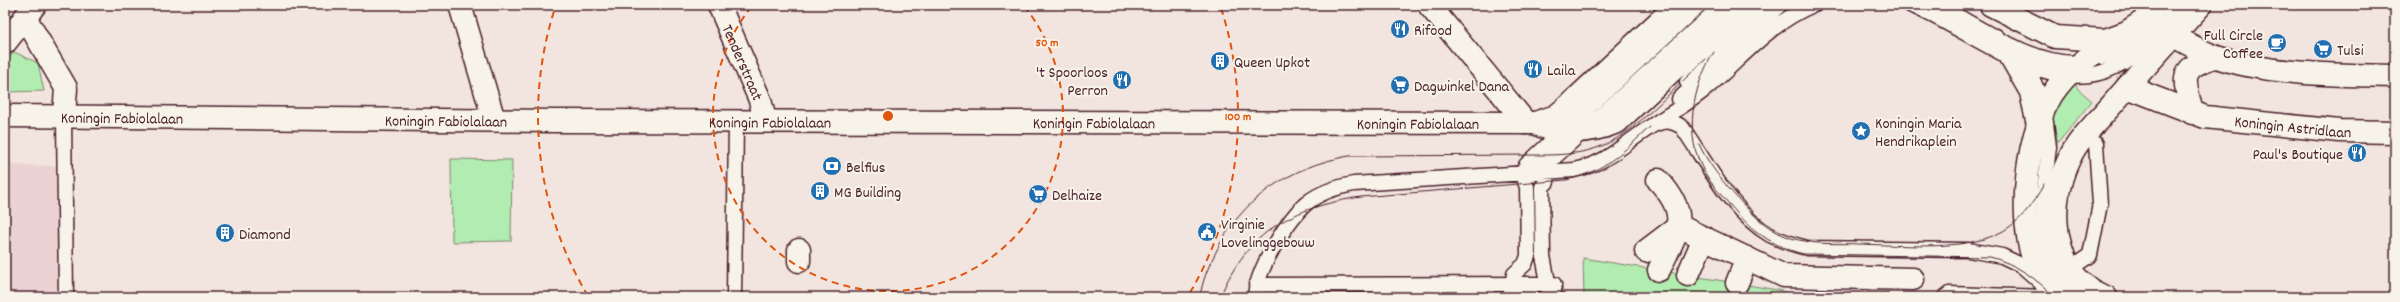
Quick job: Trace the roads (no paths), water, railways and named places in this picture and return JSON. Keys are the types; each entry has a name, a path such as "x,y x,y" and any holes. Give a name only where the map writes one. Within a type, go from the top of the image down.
{"street":[{"path":"460,5 494,120"},
{"name":"Tenderstraat","path":"719,5 760,100 765,120"},
{"path":"1429,5 1530,123 1546,129 1583,130 1606,127 1626,115 1742,5"},
{"path":"1530,123 1556,116 1677,5"},
{"path":"1990,5 2055,37 2105,40 2134,27"},
{"path":"2055,297 2036,266 2030,246 2026,216 2031,146 2035,130 2044,107 2073,69 2134,27 2158,5"},
{"path":"2106,297 2094,293 2076,279 2064,260 2058,239 2056,217 2059,187 2063,174 2071,155 2081,139 2200,5"},
{"path":"5,43 30,11 66,88 64,116"},
{"path":"2174,36 2214,56 2251,66 2343,75 2395,76"},
{"path":"2192,113 2185,82 2187,72 2198,62 2214,56"},
{"name":"Koningin Astridlaan","path":"2127,87 2192,113 2205,116 2324,130 2395,132"},
{"name":"Koningin Fabiolalaan","path":"5,116 494,120 1530,123"},
{"path":"1658,180 1674,201 1679,214 1679,226 1659,270"},
{"path":"1679,226 1784,276 1913,280"},
{"path":"1646,251 1679,226"},
{"path":"1688,275 1704,238"},
{"path":"1736,283 1747,258"}],"lane":[{"path":"1507,293 1514,274 1525,264 1528,256 1527,187 1522,174 1526,166 1699,5"},
{"path":"1545,166 1713,13 1727,5"},
{"path":"1650,126 1706,59 1763,5"},
{"path":"1723,43 1780,5"},
{"path":"1650,126 1780,5"},
{"path":"1554,297 1554,284 1530,291 1507,293 1487,291 1256,291 1264,264 1298,212 1308,202 1330,190 1354,184 1574,170 1607,159 1650,126 1708,87 1770,30 1794,14 1812,5"},
{"path":"1910,5 2027,65 2073,69 2096,74 2117,66 2155,38 2186,5"},
{"path":"1938,5 1996,36 2040,56 2068,63 2073,69"},
{"path":"2073,69 2108,55 2133,42 2158,21 2173,5"},
{"path":"1996,36 2027,65 2044,107 2050,147 2042,199 2044,246 2056,279 2072,297"},
{"path":"2004,53 2027,93 2035,130"},
{"path":"64,116 66,297"},
{"path":"734,297 736,120"},
{"path":"1650,126 1664,121 1674,122 1682,127 1714,179 1753,222 1784,242 1807,248 1968,250 2002,256 2022,265 2055,297"},
{"path":"2070,270 2090,255 2100,204 2096,144"},
{"path":"1526,166 1534,162 1545,166 1548,172 1548,178 1542,187 1542,256 1548,282 1548,297"},
{"path":"1945,297 1949,294 2043,297"}],"tram line":[{"path":"1714,52 1700,80 1693,112 1692,128 1698,159 1705,173 1720,194 1738,214 1762,236 1782,247 1804,254 1990,257 2025,272 2055,297"},
{"path":"1200,297 1204,280 1212,259 1226,234 1238,217 1253,201 1270,188 1307,168 1349,156 1552,155 1587,151 1612,141 1636,125 1706,59"},
{"path":"1220,297 1231,274 1244,255 1259,239 1275,226 1314,208 1337,201 1361,197 1566,180 1591,172 1612,160 1622,153 1650,127"},
{"path":"1699,144 1712,167 1722,180 1733,194 1757,218 1785,236 1798,240 1818,243 1928,246 1980,240 2004,231 2018,220 2030,207 2044,184"}],"place":[{"name":"Rifood","path":"1400,29"},
{"name":"Full Circle Coffee","path":"2277,43"},
{"name":"Tulsi","path":"2323,49"},
{"name":"Queen Upkot","path":"1220,61"},
{"name":"Laila","path":"1533,69"},
{"name":"'t Spoorloos Perron","path":"1122,80"},
{"name":"Dagwinkel Dana","path":"1400,85"},
{"name":"Koningin Maria Hendrikaplein","path":"1861,131"},
{"name":"Paul's Boutique","path":"2357,153"},
{"name":"Belfius","path":"832,166"},
{"name":"MG Building","path":"820,191"},
{"name":"Delhaize","path":"1038,194"},
{"name":"Virginie Lovelinggebouw","path":"1207,232"},
{"name":"Diamond","path":"225,233"}]}
